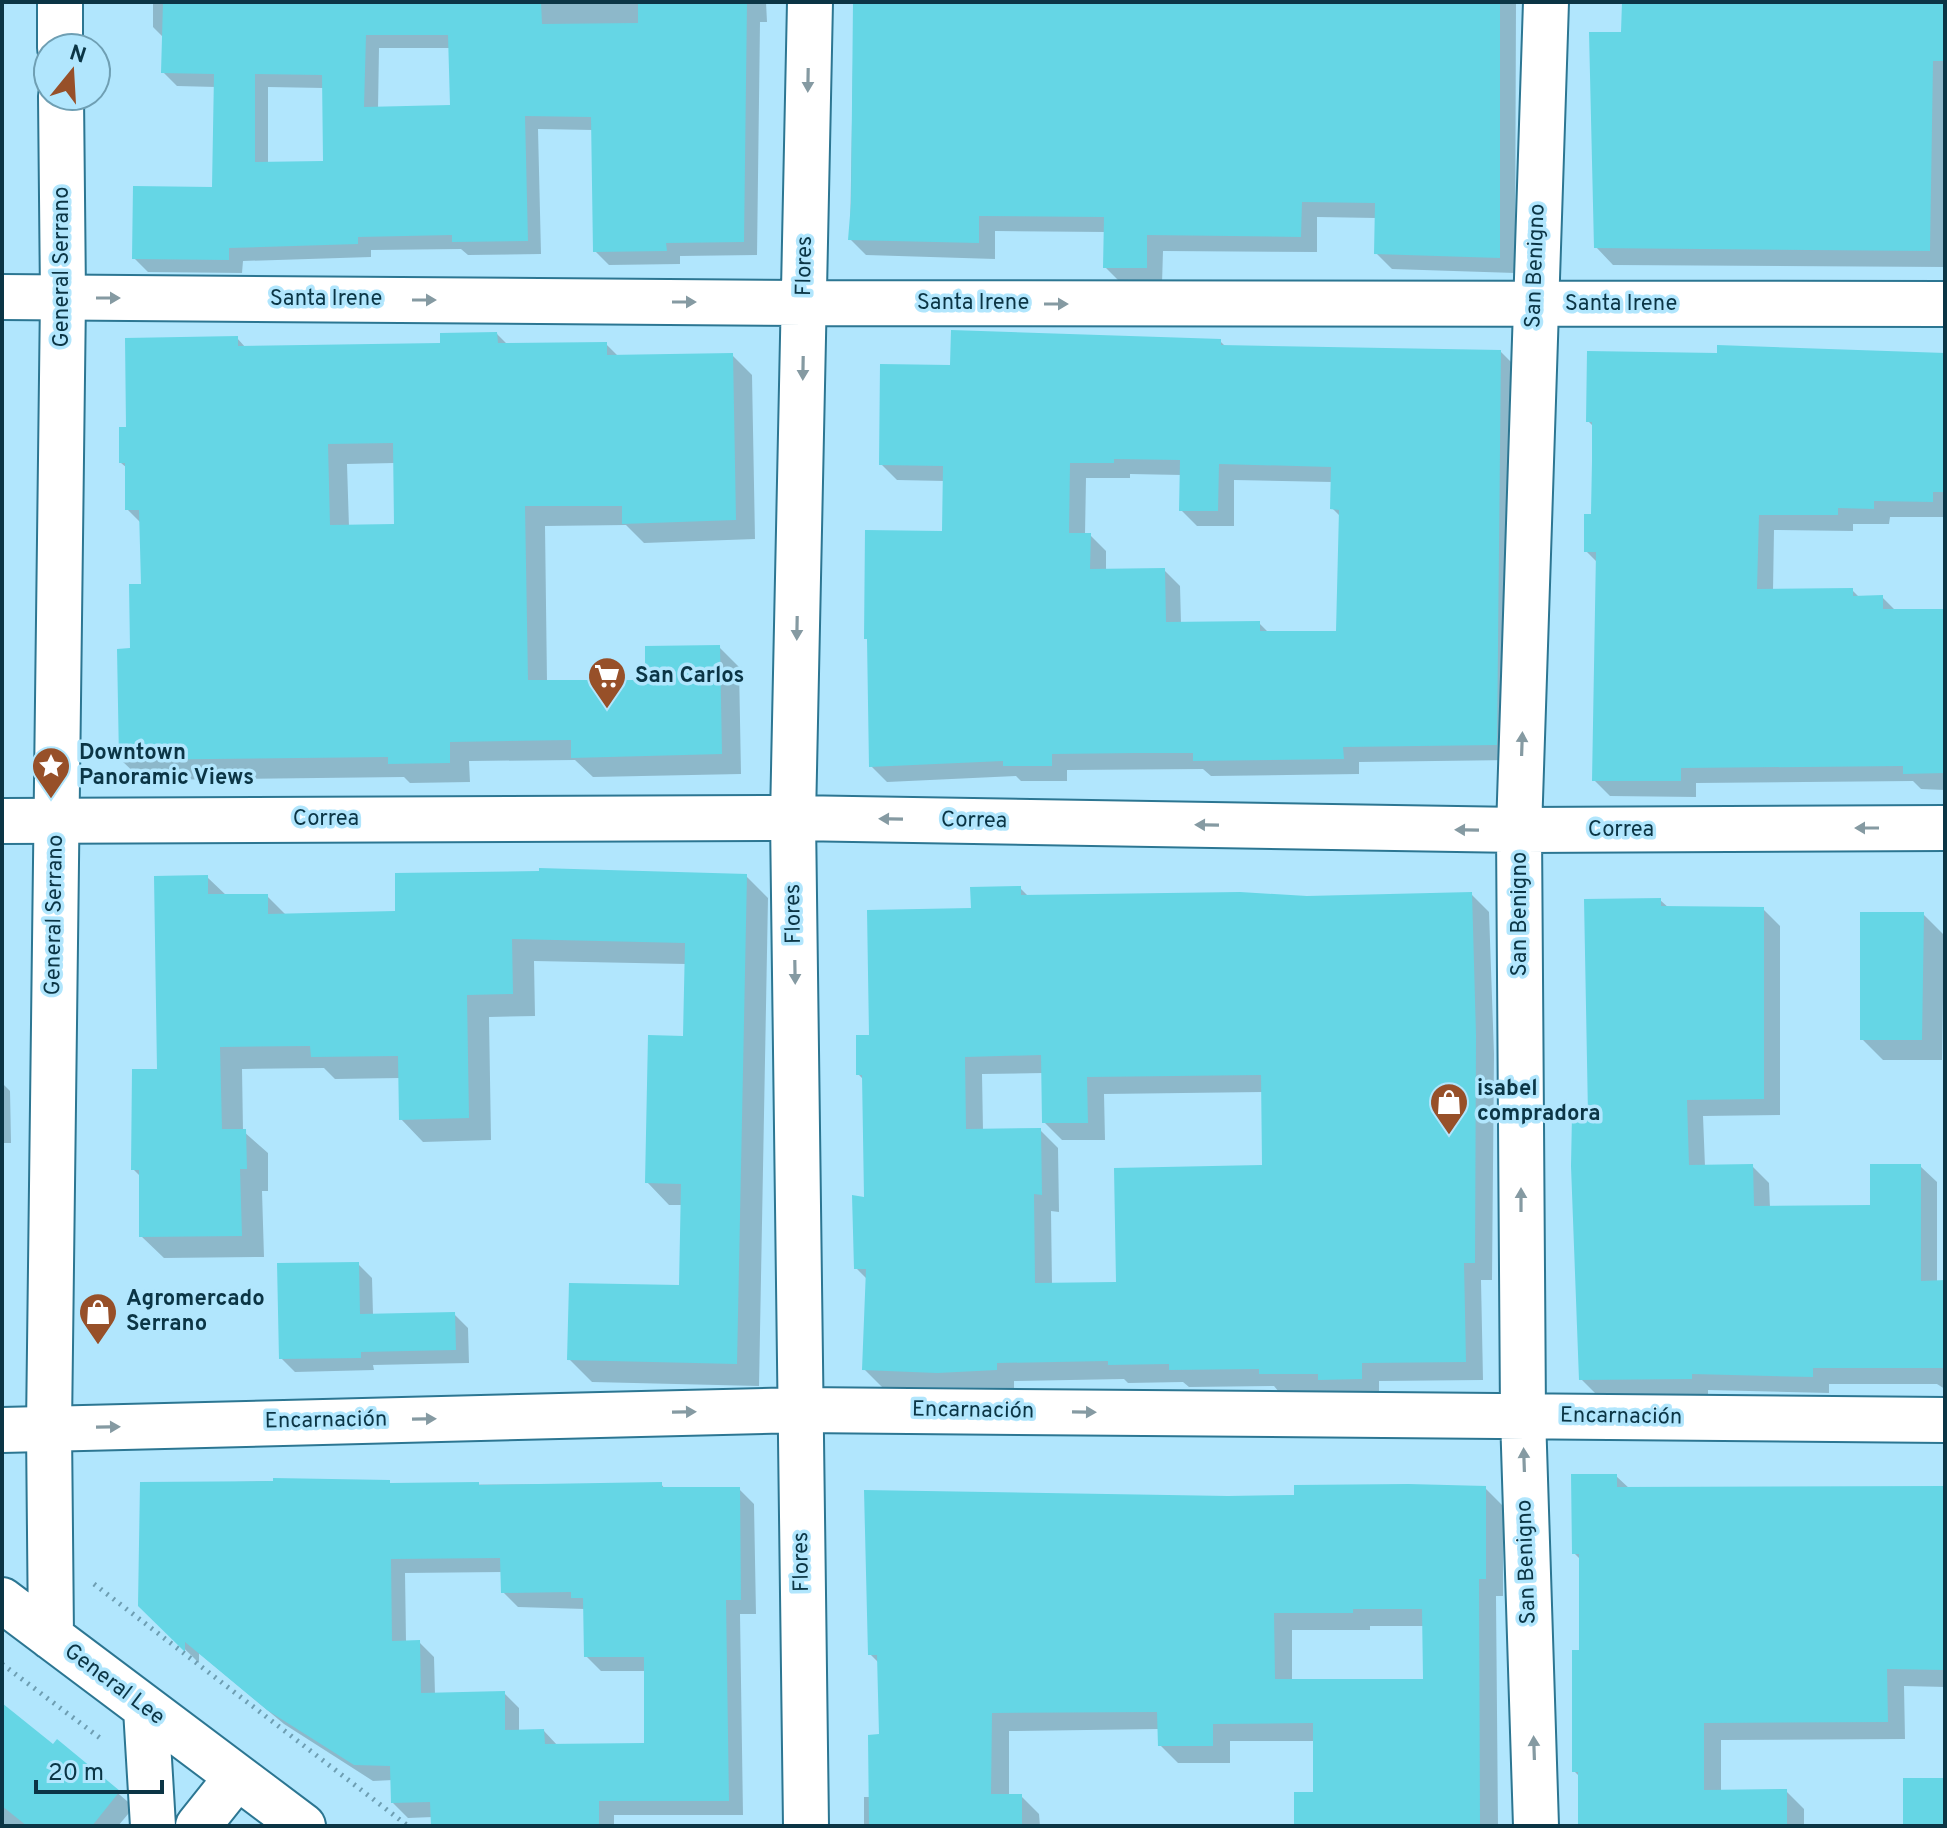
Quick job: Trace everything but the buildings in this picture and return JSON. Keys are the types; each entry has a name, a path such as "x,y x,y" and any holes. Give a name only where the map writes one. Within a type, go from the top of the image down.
{"street":[{"path":"60,2 60,32"},
{"name":"Flores","path":"806,1826 793,818 810,2"},
{"name":"San Benigno","path":"1536,1826 1523,1416 1519,830 1546,2"},
{"name":"General Serrano","path":"51,1637 49,1428 63,297 61,112"},
{"name":"Santa Irene","path":"2,297 804,303 1945,304"},
{"name":"Correa","path":"2,821 793,818 1519,830 1945,828"},
{"name":"Encarnación","path":"2,1430 800,1410 1945,1420"},
{"name":"General Lee","path":"2,1600 303,1826"},
{"path":"146,1709 153,1826"},
{"path":"198,1826 237,1777"}],"path":[{"path":"49,1549 408,1826"},
{"path":"2,1664 150,1775"}],"place":[{"name":"San Carlos","path":"607,710"},
{"name":"Downtown Panoramic Views","path":"51,800"},
{"name":"isabel compradora","path":"1449,1136"},
{"name":"Agromercado Serrano","path":"98,1346"}]}
